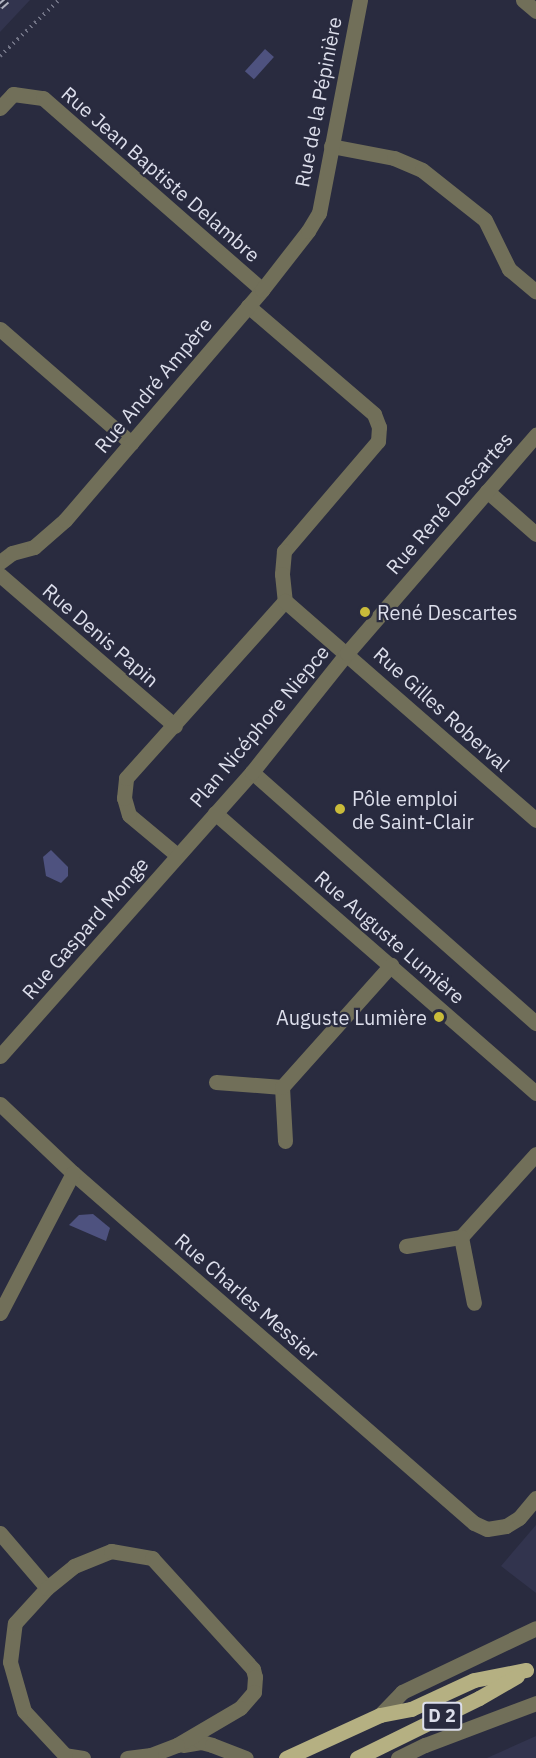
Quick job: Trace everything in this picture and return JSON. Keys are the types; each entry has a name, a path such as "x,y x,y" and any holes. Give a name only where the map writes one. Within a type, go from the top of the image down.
{"main road":[{"name":"D 2","path":"286,1758 380,1715 411,1709 474,1680 531,1668"},
{"name":"D 2","path":"357,1758 478,1698 531,1668"}],"street":[{"name":"Rue de la Pépinière","path":"319,213 360,0"},
{"path":"523,0 536,11"},
{"name":"Rue Jean Baptiste Delambre","path":"0,108 13,94 43,98 262,290"},
{"path":"331,146 394,158 422,170 484,220 493,233 509,270 536,292"},
{"name":"Rue André Ampère","path":"0,562 12,553 33,547 49,536 262,290 308,231 319,213"},
{"path":"177,855 129,815 124,798 126,778 285,601 282,574 284,551 378,441 379,427 374,414 248,306"},
{"path":"0,329 131,443"},
{"name":"Rue René Descartes","path":"347,653 536,435"},
{"path":"487,491 536,534"},
{"name":"Rue Denis Papin","path":"0,575 174,726"},
{"name":"Plan Nicéphore Niepce","path":"177,855 252,772 347,653 285,601"},
{"name":"Rue Gilles Roberval","path":"347,653 536,820"},
{"name":"Rue Auguste Lumière","path":"252,772 536,1023"},
{"name":"Rue Auguste Lumière","path":"215,813 536,1093"},
{"name":"Rue Gaspard Monge","path":"0,1056 177,855"},
{"path":"285,1141 282,1087 391,965"},
{"path":"216,1082 282,1087"},
{"name":"Rue Charles Messier","path":"0,1104 73,1173 470,1519 487,1529 506,1526 519,1518 536,1498"},
{"path":"406,1246 461,1236 536,1154"},
{"path":"0,1313 73,1173"},
{"path":"461,1236 474,1303"},
{"path":"0,1533 47,1588"},
{"path":"83,1758 65,1755 24,1710 10,1662 15,1623 47,1588 74,1566 111,1551 152,1558 253,1669 254,1692 240,1708 177,1746"},
{"path":"380,1715 402,1692 536,1628"},
{"path":"398,1758 423,1751 536,1703"},
{"path":"127,1758 151,1755 177,1746 201,1742 246,1758"}],"path":[{"path":"0,56 59,0"}],"shaded area":[{"path":"0,0 30,0 0,32"},
{"path":"265,49 274,57 254,79 245,71"},
{"path":"51,850 68,867 68,876 61,883 46,876 43,857"},
{"path":"93,1214 110,1228 106,1241 69,1225 79,1215"},
{"path":"536,1525 536,1593 501,1566"},
{"path":"536,1736 536,1758 487,1758"}],"railway":[{"path":"0,6 7,0"}],"place":[{"name":"René Descartes","path":"365,612"},
{"name":"Pôle emploi de Saint-Clair","path":"340,809"},
{"name":"Auguste Lumière","path":"439,1017"}]}
